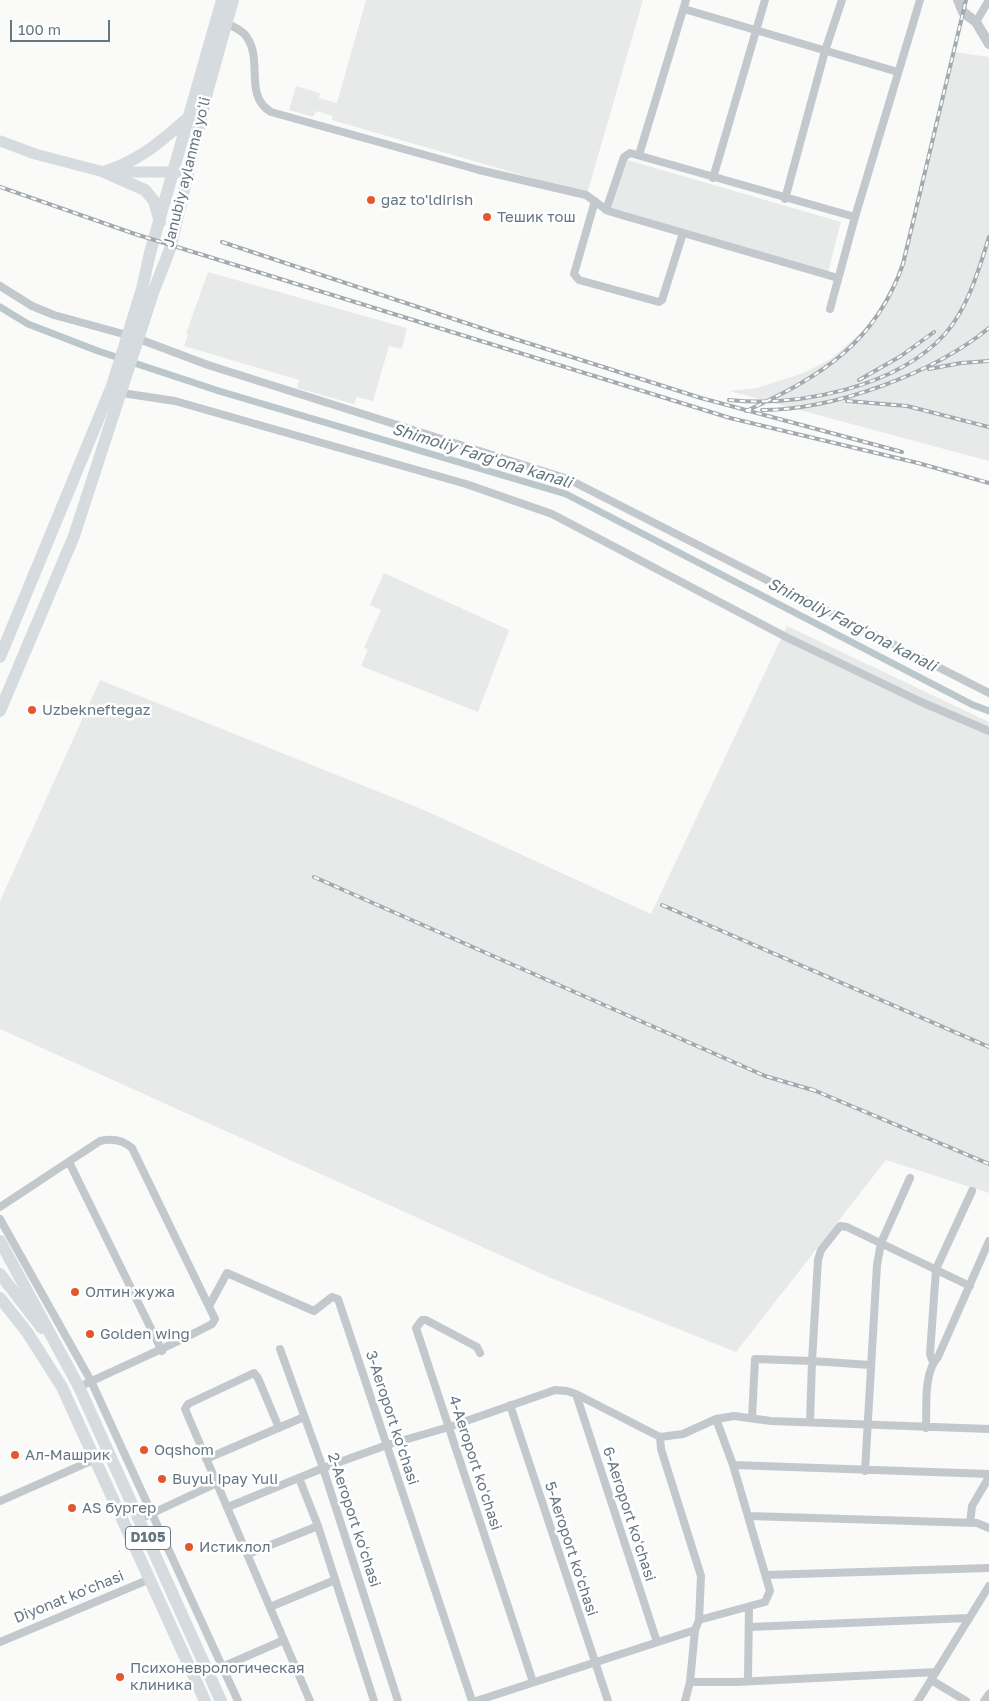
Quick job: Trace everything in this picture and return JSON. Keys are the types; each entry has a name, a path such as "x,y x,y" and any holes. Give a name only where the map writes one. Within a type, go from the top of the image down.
{"main road":[{"name":"Janubiy aylanma yoʻli","path":"133,339 160,222 222,0"},
{"name":"Janubiy aylanma yoʻli","path":"133,339 170,249 187,174 233,0"},
{"path":"104,172 121,167 146,154 189,117"},
{"path":"0,141 35,154 104,172 145,190 154,201 160,222"},
{"path":"104,172 174,171 187,174"},
{"path":"0,711 74,536 133,339"},
{"path":"0,657 119,390"},
{"path":"0,1241 76,1382"},
{"name":"D105","path":"0,1274 40,1324 76,1382 140,1519 221,1701"},
{"name":"D105","path":"0,1298 46,1359 62,1387 205,1701"}],"street":[{"path":"639,155 686,0"},
{"path":"713,178 765,0"},
{"path":"785,199 825,51 842,0"},
{"path":"830,309 855,216 920,0"},
{"path":"958,0 963,12 976,22 989,44"},
{"path":"976,22 989,0"},
{"path":"684,9 898,72"},
{"path":"227,23 242,32 251,45 254,54 256,96 264,108 271,112 479,170 586,195 606,210 838,278"},
{"path":"606,210 625,154 639,155 785,199 855,216"},
{"path":"596,201 574,274 579,280 659,302 662,300 683,233"},
{"path":"0,286 32,306 54,315 568,479 989,693"},
{"path":"119,390 176,400 466,484 552,514 788,638 919,701 989,731"},
{"path":"0,1207 100,1141 107,1139 127,1144 132,1148 215,1319 212,1324 162,1351 127,1364 91,1382 76,1382"},
{"path":"69,1162 162,1351"},
{"path":"865,1471 876,1265 881,1243 910,1178"},
{"path":"926,1428 928,1391 933,1362 930,1354 936,1269 972,1191"},
{"path":"0,1218 91,1382 238,1701"},
{"path":"810,1422 812,1361 821,1250 836,1230 844,1226 970,1286"},
{"path":"933,1362 938,1357 989,1241"},
{"path":"980,1263 989,1267"},
{"name":"3-Aeroport koʻchasi","path":"209,1306 227,1273 314,1311 330,1298 337,1297 474,1701"},
{"name":"4-Aeroport koʻchasi","path":"480,1353 477,1347 426,1320 422,1320 417,1324 416,1328 533,1682"},
{"name":"2-Aeroport koʻchasi","path":"280,1349 323,1468 398,1701"},
{"path":"752,1418 755,1358 870,1365"},
{"path":"279,1428 258,1378 252,1373 185,1406 206,1460 228,1507 310,1701"},
{"path":"228,1507 323,1468 387,1445 449,1427 555,1390 576,1394 660,1437 683,1434 716,1419 734,1416 810,1422 989,1430"},
{"name":"6-Aeroport koʻchasi","path":"576,1394 657,1642"},
{"name":"5-Aeroport koʻchasi","path":"510,1405 593,1662 608,1701"},
{"path":"206,1460 304,1417"},
{"path":"699,1620 749,1607 768,1599 770,1592 749,1516 716,1419"},
{"path":"660,1437 661,1449 701,1576 699,1620 695,1630 690,1682 685,1701"},
{"path":"0,1501 109,1453"},
{"path":"733,1465 989,1476 972,1506 970,1523"},
{"path":"299,1478 318,1526 374,1701"},
{"path":"140,1519 217,1483"},
{"path":"749,1516 970,1523 985,1525 989,1528"},
{"path":"248,1554 318,1526"},
{"path":"766,1575 989,1568"},
{"name":"Diyonat ko'chasi","path":"0,1642 150,1579"},
{"path":"270,1607 335,1580"},
{"path":"918,1701 989,1586"},
{"path":"748,1680 749,1607"},
{"path":"749,1627 969,1618"},
{"path":"474,1701 695,1630"},
{"path":"222,1667 284,1640"},
{"path":"690,1682 737,1682 936,1672"},
{"path":"931,1680 966,1701"},
{"path":"984,1701 989,1694"}],"shaded area":[{"path":"366,0 643,0 587,194 332,120 333,116 316,111 313,117 289,110 296,86 320,93 319,98 337,103"},
{"path":"953,52 989,57 989,461 729,391 757,388 806,372 832,358 872,323 897,277"},
{"path":"624,159 841,222 828,272 609,209"},
{"path":"208,272 407,328 402,349 389,346 373,401 357,397 354,404 297,388 299,380 184,346 188,335 186,334"},
{"path":"384,573 509,630 478,712 361,666 368,649 364,648 381,610 370,605"},
{"path":"787,626 989,722 989,1193 886,1160 736,1352 553,1279 0,1029 0,901 100,680 424,810 651,914"}],"waterway":[{"name":"Shimoliy Fargʻona kanali","path":"0,307 28,324 98,351 219,391 566,494 973,705 989,711"}],"railway":[{"path":"746,411 798,385 842,355 861,337 877,316 891,292 903,264 966,0"},
{"path":"0,187 135,234 730,418 918,463 989,483"},
{"path":"729,400 785,400 844,390 900,368 924,353 945,334 960,312 972,288 989,237"},
{"path":"222,242 496,333 701,398 902,452"},
{"path":"762,410 820,404 882,386 940,360 989,328"},
{"path":"859,380 901,356 934,332"},
{"path":"929,369 961,363 989,361"},
{"path":"847,401 907,406 989,427"},
{"path":"314,877 765,1076 816,1091"},
{"path":"662,905 989,1047"},
{"path":"811,1089 989,1164"}],"place":[{"name":"gaz to'ldirish","path":"371,200"},
{"name":"Тешик тош","path":"487,217"},
{"name":"Uzbekneftegaz","path":"32,710"},
{"name":"Олтин жужа","path":"75,1292"},
{"name":"Golden wing","path":"90,1334"},
{"name":"Oqshom","path":"144,1450"},
{"name":"Ал-Машрик","path":"15,1455"},
{"name":"Buyul Ipay Yuli","path":"162,1479"},
{"name":"AS бургер","path":"72,1508"},
{"name":"Истиклол","path":"189,1547"},
{"name":"Психоневрологическая клиника","path":"120,1677"}]}
